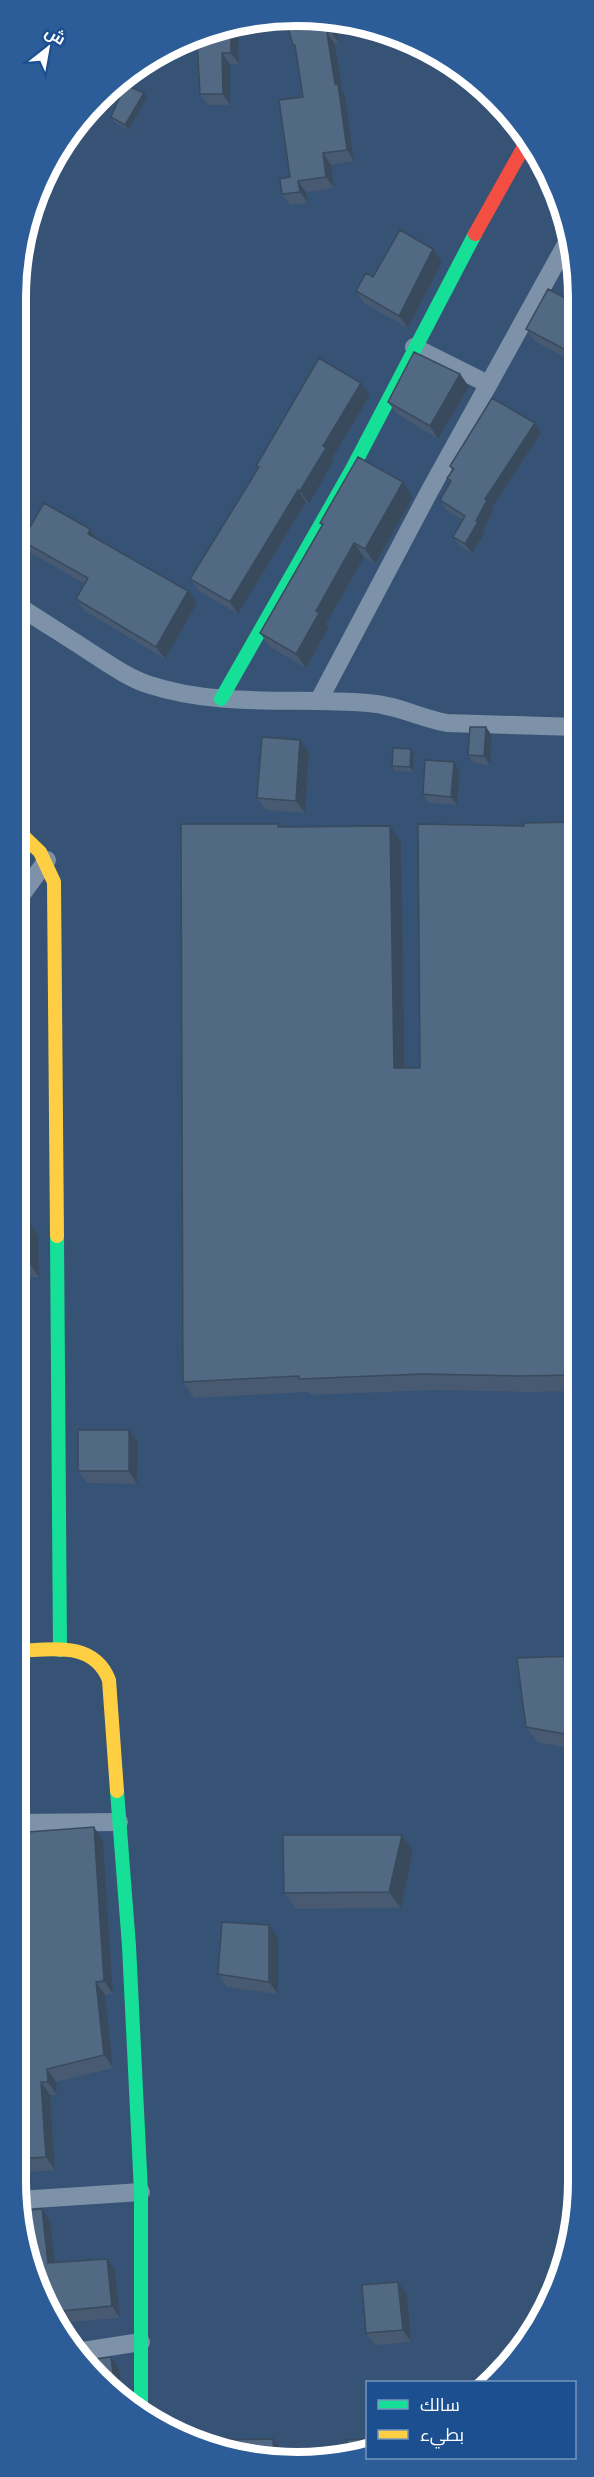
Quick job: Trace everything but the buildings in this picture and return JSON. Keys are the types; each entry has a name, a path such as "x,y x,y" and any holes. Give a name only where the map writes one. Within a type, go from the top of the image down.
{"street":[{"path":"221,699 351,471 455,269 524,147"},
{"path":"319,700 488,384 564,248"},
{"path":"414,347 488,384"},
{"path":"26,611 134,678 179,693 221,699 319,700 396,707 430,720 447,723 568,727"},
{"path":"26,838 47,860 54,882 60,1650"},
{"path":"26,889 47,860"},
{"path":"26,1651 60,1650 86,1653 96,1659 109,1680 129,1946 141,2192 141,2402"},
{"path":"26,1823 119,1822"},
{"path":"26,2200 141,2192"},
{"path":"86,2350 141,2342"}],"traffic: fast":[{"path":"221,699 351,471 475,234"},
{"path":"57,1236 60,1650"},
{"path":"117,1791 129,1946 141,2192 141,2402"}],"traffic: slow":[{"path":"26,839 40,852 54,882 57,1236"},
{"path":"26,1651 70,1650 93,1658 102,1667 109,1680 117,1791"}],"traffic: jam":[{"path":"475,234 524,147"}]}
